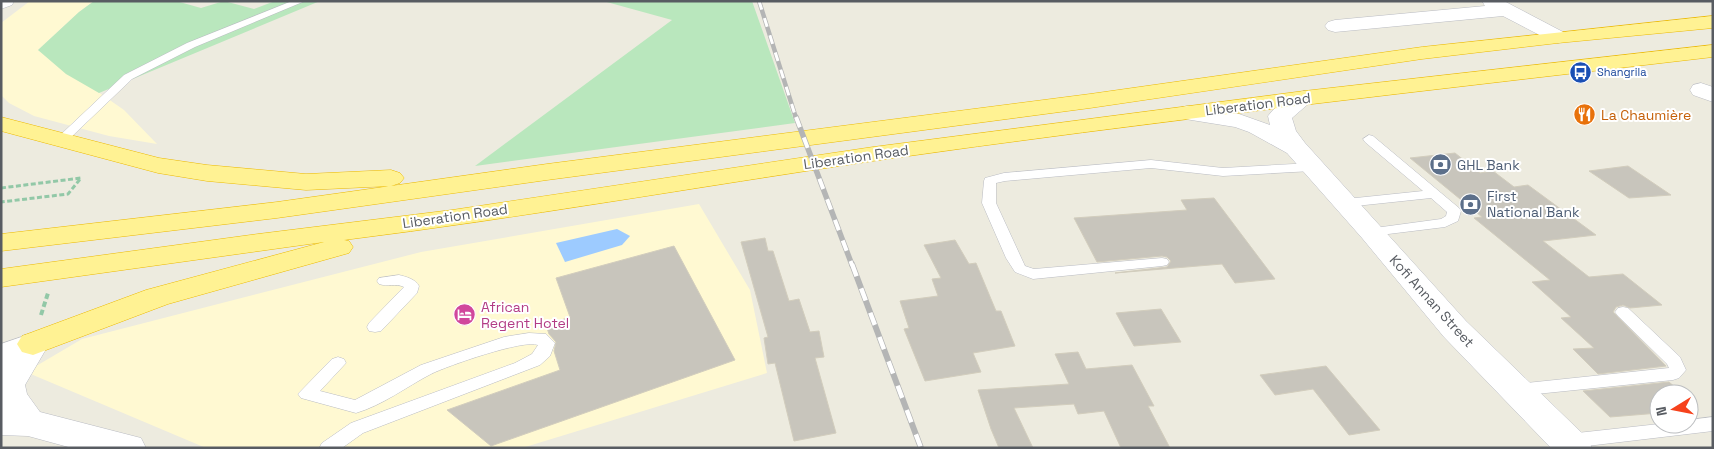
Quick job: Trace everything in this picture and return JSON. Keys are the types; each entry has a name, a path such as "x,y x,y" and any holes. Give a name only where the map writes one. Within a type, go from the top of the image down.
{"highway":[{"name":"Liberation Road","path":"1,243 277,210 547,172 1090,101 1422,53 1558,36 1713,22"},
{"path":"1655,58 1659,52 1713,39"},
{"name":"Liberation Road","path":"8,279 258,242 452,218 873,154 1304,98 1713,51"},
{"path":"1,124 158,165 207,173 306,182 547,172"},
{"path":"33,344 157,297 305,255 452,218"},
{"path":"1,226 52,237"}],"street":[{"path":"1,3 6,1"},
{"path":"1489,1 1558,36"},
{"path":"1335,26 1507,10"},
{"name":"Kofi Annan Street","path":"1304,98 1280,116 1284,132 1455,329 1571,444"},
{"name":"Kofi Annan Street","path":"1187,113 1239,121 1257,127 1304,157"},
{"path":"1,358 33,344"},
{"path":"33,344 8,385 15,422 128,448"}],"lane":[{"path":"61,140 128,77 191,45 301,1"},
{"path":"1369,139 1454,211 1453,218 1445,223 1372,232"},
{"path":"1162,262 1033,274 1020,269 989,203 990,181 1004,176 1152,164 1223,172 1304,157"},
{"path":"1346,203 1434,194"},
{"path":"375,327 410,293 412,286 407,281 384,281"},
{"path":"1516,390 1673,374 1678,370 1674,361 1623,312"},
{"path":"328,448 357,428 521,367 538,358 546,350 547,343 540,338 510,341 426,369 393,389 356,407 307,394 338,363"},
{"path":"356,407 357,428"},
{"path":"1571,444 1713,424"}],"path":[{"path":"1,188 81,178 68,194 1,202"},
{"path":"33,344 50,288"}],"shaded area":[{"path":"30,1 94,1 79,12 38,50 124,110 157,144 109,136 34,116 9,103 1,95 1,23"},
{"name":"African Regent Hotel","path":"699,204 750,290 767,373 522,448 206,448 26,372 82,339 421,252"}],"green space":[{"path":"94,1 176,1 201,8 224,1 254,9 275,1 320,1 99,93 66,74 38,50 79,12"},
{"path":"603,1 752,1 795,123 475,166 672,20"}],"water":[{"path":"617,229 630,236 622,245 565,262 556,243"}],"building":[{"path":"1455,153 1480,173 1493,171 1514,187 1528,185 1596,235 1543,241 1589,277 1623,274 1662,305 1630,308 1623,305 1616,307 1613,312 1666,366 1598,374 1573,349 1594,348 1561,318 1571,317 1532,282 1550,280 1474,218 1482,217 1410,158"},
{"path":"1628,166 1671,195 1629,198 1589,171"},
{"path":"1214,198 1275,279 1235,283 1222,264 1115,273 1167,267 1171,261 1167,257 1162,256 1097,262 1074,218 1187,210 1181,200"},
{"path":"765,238 768,251 773,251 789,301 799,299 810,332 819,331 824,357 815,358 836,433 794,441 775,363 768,364 764,338 768,337 741,242"},
{"path":"955,240 969,264 976,263 996,311 1001,311 1015,346 973,353 981,372 925,381 904,329 909,328 900,301 938,296 932,279 941,278 924,245"},
{"path":"674,246 735,360 491,446 447,410 560,370 554,351 556,342 549,334 546,325 570,317 556,278"},
{"path":"1161,309 1181,342 1134,346 1116,313"},
{"path":"1078,352 1086,369 1132,365 1154,406 1148,406 1170,448 1121,448 1104,411 1078,414 1074,404 1014,408 1033,448 999,448 978,390 1069,384 1055,354"},
{"path":"1326,366 1380,430 1349,435 1313,389 1275,395 1260,375"},
{"path":"1669,382 1671,384 1650,384"},
{"path":"1649,384 1649,414 1610,417 1583,391"}],"railway":[{"path":"759,1 796,118"},
{"path":"796,117 852,265"},
{"path":"852,264 921,448"}],"place":[{"name":"Shangrila","path":"1581,72"},
{"name":"La Chaumière","path":"1585,115"},
{"name":"GHL Bank","path":"1441,165"},
{"name":"First National Bank","path":"1471,204"},
{"name":"African Regent Hotel","path":"465,315"}]}
